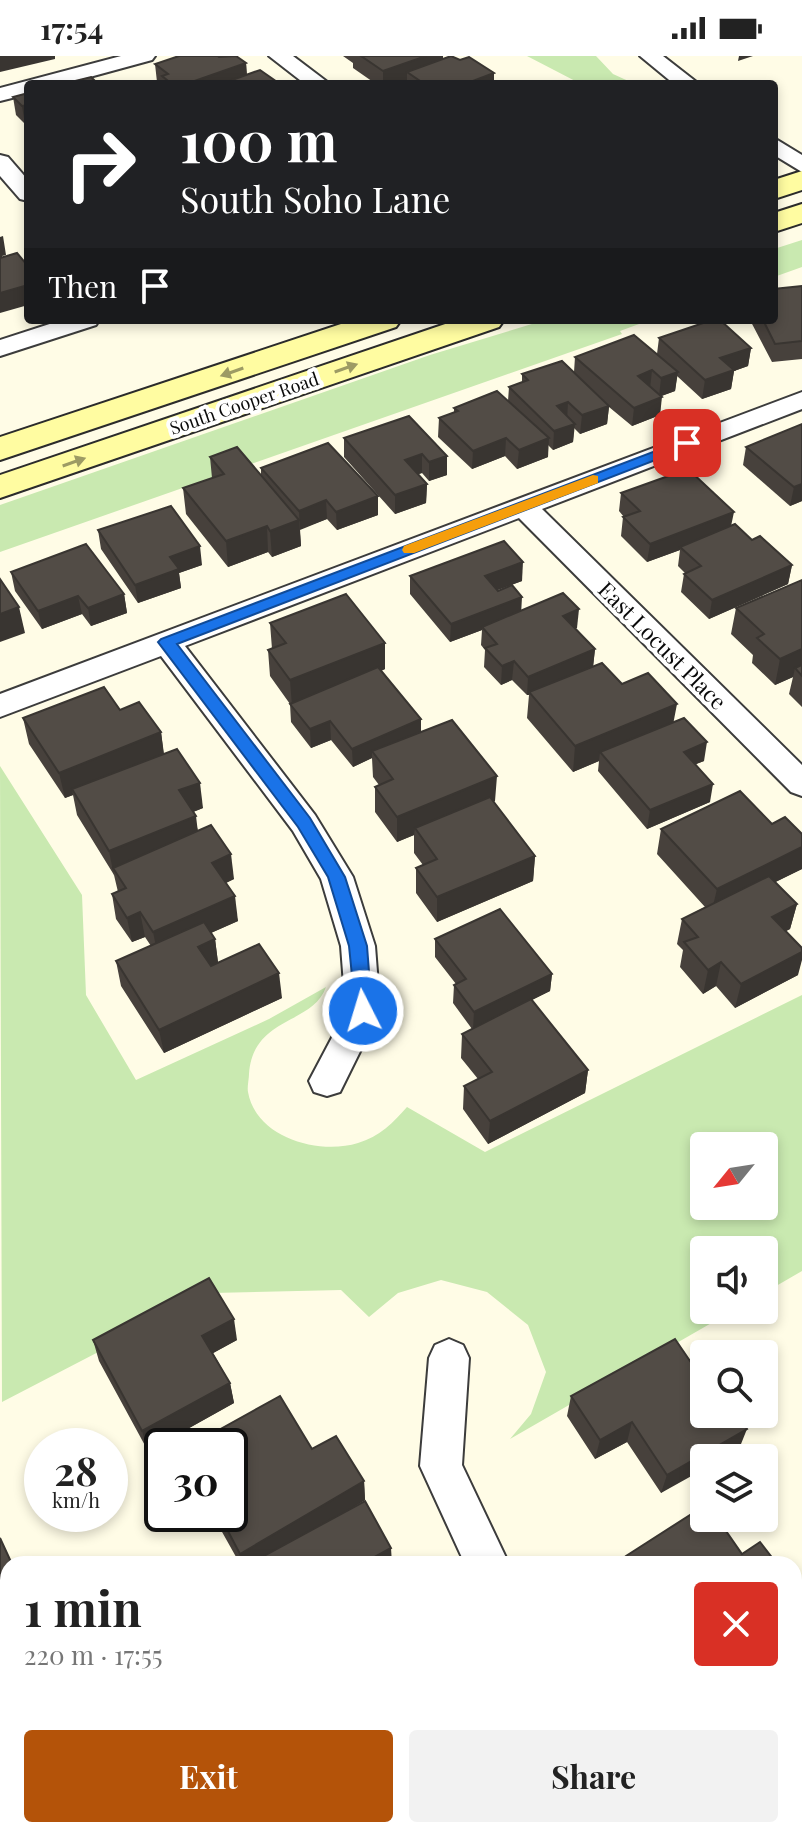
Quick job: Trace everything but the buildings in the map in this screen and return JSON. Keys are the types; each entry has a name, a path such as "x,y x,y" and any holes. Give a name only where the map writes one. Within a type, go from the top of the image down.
{"main road":[{"path":"778,189 802,180"},
{"path":"778,222 802,213"},
{"name":"South Cooper Road","path":"0,449 373,324"},
{"name":"South Cooper Road","path":"0,487 476,324"}],"street":[{"path":"55,80 145,56"},
{"path":"279,56 313,80"},
{"path":"650,56 683,80"},
{"path":"0,95 24,88"},
{"path":"778,148 802,165"},
{"path":"0,162 24,189"},
{"path":"0,348 75,324"},
{"path":"0,706 802,400"},
{"name":"East Locust Place","path":"523,506 802,784"},
{"path":"166,642 304,823 337,877 358,946 363,1011 327,1081"},
{"path":"449,1358 441,1466 483,1556"}],"green space":[{"path":"527,56 596,56 613,74 626,80 573,80"},
{"path":"802,240 802,267 778,276 778,248"},
{"path":"532,324 639,324 620,331 622,334 0,552 0,505 430,355"},
{"path":"0,766 82,895 86,995 136,1080 269,1019 326,987 309,1008 261,1041 253,1055 249,1074 248,1092 253,1108 263,1121 276,1132 308,1144 325,1147 358,1143 386,1128 407,1107 485,1152 802,995 802,1271 778,1285 778,1236 690,1236 690,1324 710,1324 510,1439 531,1414 546,1372 528,1325 487,1292 441,1280 398,1293 369,1317 341,1290 212,1293 2,1402"}],"slow traffic":[{"path":"409,550 593,479"}],"route":[{"path":"363,1011 358,946 337,877 304,823 166,642 687,443"}]}
